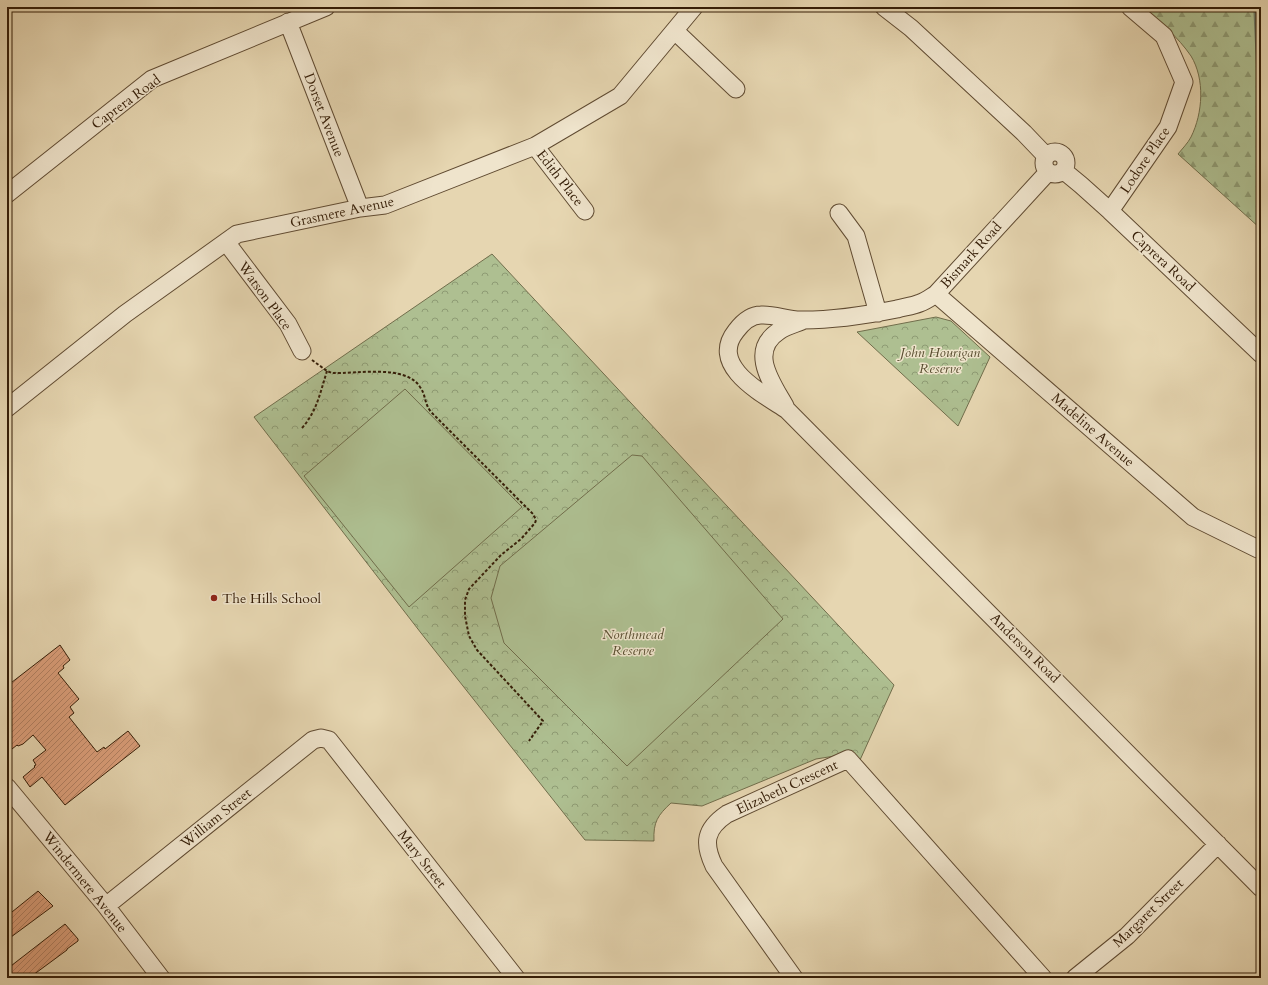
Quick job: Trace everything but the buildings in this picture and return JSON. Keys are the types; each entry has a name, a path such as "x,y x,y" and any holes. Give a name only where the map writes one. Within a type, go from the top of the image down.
{"street":[{"name":"Caprera Road","path":"7,194 152,78 326,7"},
{"name":"Grasmere Avenue","path":"7,408 126,314 237,234 360,208 385,205 535,146 620,96 676,31 694,7"},
{"name":"Caprera Road","path":"884,7 911,28 1024,133 1053,166 1081,185 1110,211 1261,354"},
{"name":"Lodore Place","path":"1110,211 1168,127 1184,82 1164,36 1130,7"},
{"name":"Dorset Avenue","path":"288,22 360,208"},
{"path":"676,31 736,89"},
{"name":"Edith Place","path":"535,146 585,211"},
{"name":"Bismark Road","path":"878,313 921,303 936,294 1053,166"},
{"path":"839,213 856,236 878,313"},
{"name":"Watson Place","path":"226,242 288,324 302,351"},
{"name":"Madeline Avenue","path":"936,294 1193,517 1258,549 1261,549"},
{"name":"Anderson Road","path":"878,313 802,320 761,315 751,318 742,324 735,332 730,342 728,352 729,360 739,375 757,390 788,410 1261,888"},
{"name":"Anderson Road","path":"788,410 768,377 763,356 767,344 774,334 802,320"},
{"name":"William Street","path":"106,906 313,740 321,738 329,740"},
{"name":"Mary Street","path":"329,740 516,978"},
{"name":"Elizabeth Crescent","path":"794,978 714,866 707,847 708,837 710,830 717,821 727,814 848,759 1043,978"},
{"name":"Windermere Avenue","path":"7,787 106,906 161,978"},
{"name":"Margaret Street","path":"1075,978 1127,936 1218,844"}],"path":[{"path":"302,351 327,372 386,372 409,378 416,382 421,387 426,405 431,412 533,514 536,520 535,523 521,539 501,555 469,589 465,600 465,616 469,636 477,650 543,721 529,741"},
{"path":"302,428 315,410 327,372"}],"green space":[{"path":"1144,7 1261,7 1261,229 1178,154 1191,137 1198,117 1201,96 1199,75 1196,65 1186,49 1169,30"},
{"name":"Northmead Reserve","path":"492,254 894,685 860,760 841,755 816,759 702,806 671,803 657,819 654,829 654,841 585,840 421,633 254,417"},
{"name":"John Hourigan Reserve","path":"936,317 951,321 990,357 958,426 857,332"},
{"path":"405,389 522,507 409,607 304,476"},
{"path":"632,455 642,456 783,619 627,766 504,643 491,598 500,566"}],"waterway":[{"path":"1255,7 1258,71 1261,80"}],"place":[{"name":"The Hills School","path":"214,598"}]}
